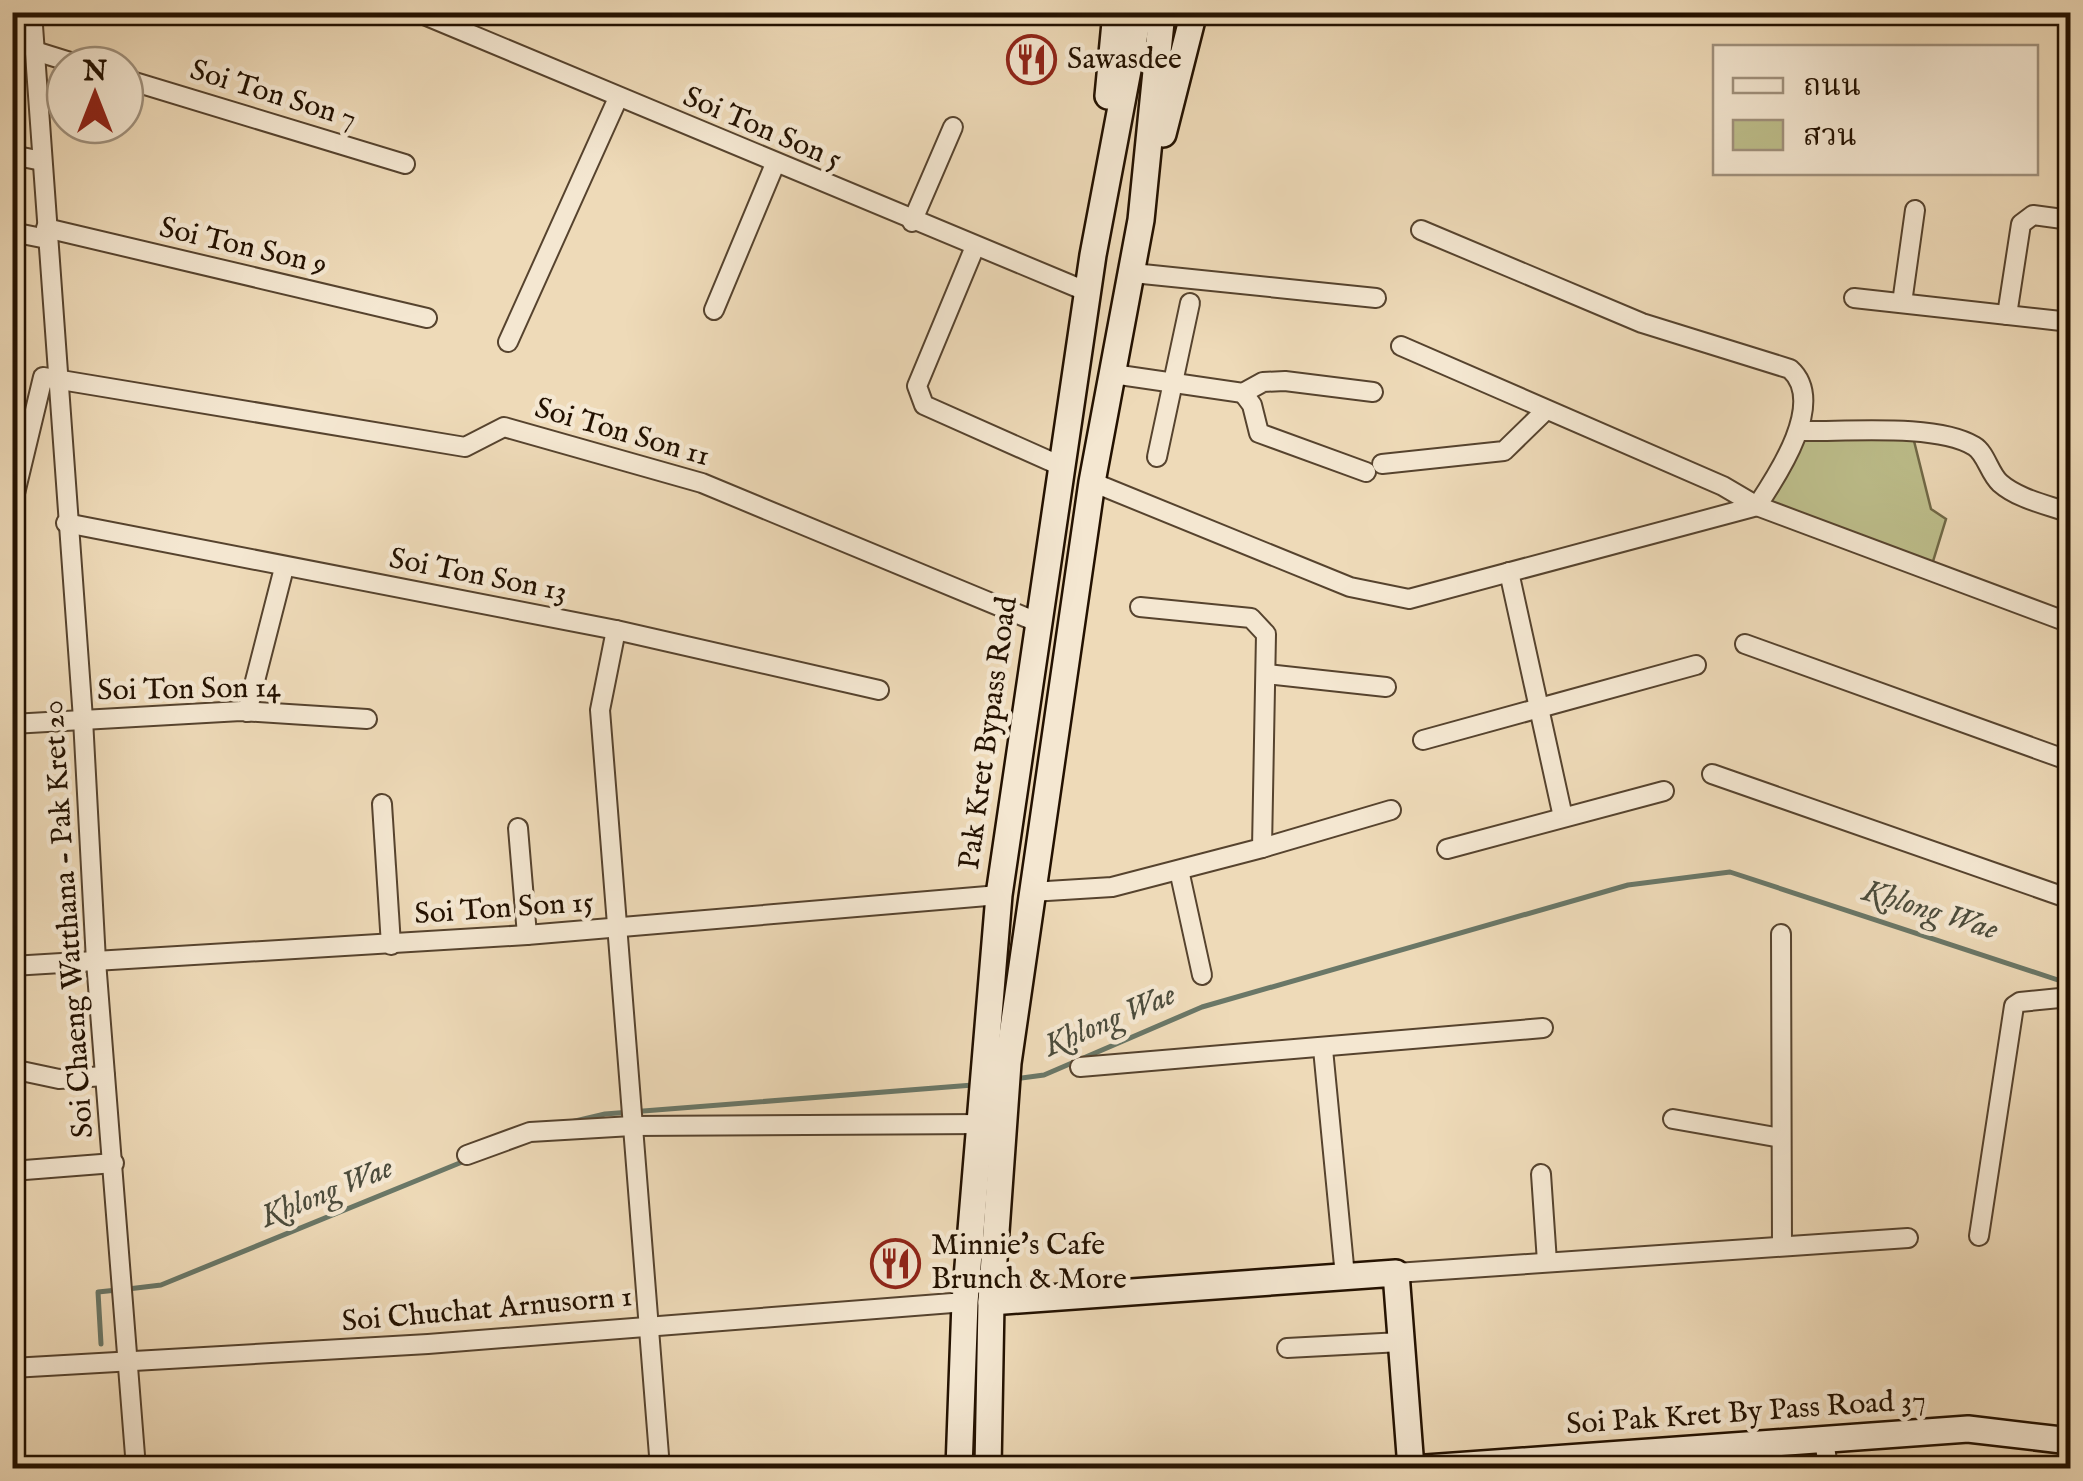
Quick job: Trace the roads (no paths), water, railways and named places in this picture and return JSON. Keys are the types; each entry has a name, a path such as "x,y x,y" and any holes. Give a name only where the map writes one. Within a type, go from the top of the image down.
{"main road":[{"path":"1093,255 1116,12"},
{"name":"Pak Kret Bypass Road","path":"960,1468 978,1302 996,1064 998,895 1093,255 1139,12"},
{"name":"Pak Kret Bypass Road","path":"996,1064 1031,892 1092,482 1142,220 1162,12"},
{"path":"1142,220 1194,12"},
{"path":"978,1302 1396,1273 1412,1468"},
{"name":"Pak Kret Bypass Road","path":"978,1302 988,1468"},
{"name":"Soi Pak Kret By Pass Road 37","path":"1426,1468 1968,1429 2070,1440"}],"street":[{"name":"Soi Chaeng Watthana - Pak Kret 20","path":"32,12 83,719 96,961 136,1468"},
{"name":"Soi Ton Son 5","path":"416,12 974,248 1088,292"},
{"path":"35,52 45,55"},
{"name":"Soi Ton Son 7","path":"145,84 404,164"},
{"path":"508,342 618,98"},
{"path":"912,222 953,128"},
{"path":"12,155 42,162"},
{"path":"714,310 775,164"},
{"path":"1902,304 1916,210"},
{"path":"2007,315 2021,224 2033,215 2070,220"},
{"path":"1092,482 1350,588 1408,599 1757,506 1785,465 1799,431 1800,388 1798,377 1790,370 1642,323 1421,230"},
{"name":"Soi Ton Son 9","path":"12,232 46,233 427,318"},
{"path":"974,248 917,386 918,397 924,405 1061,466"},
{"path":"1133,273 1376,298"},
{"path":"1854,298 2070,322"},
{"path":"1157,458 1190,303"},
{"path":"1401,346 1723,486 1757,506 2070,623"},
{"path":"1113,374 1243,393 1263,382 1285,381 1373,392"},
{"path":"12,506 43,377 56,380"},
{"name":"Soi Ton Son 11","path":"56,380 465,447 504,427 702,483 1038,622"},
{"path":"1243,393 1252,405 1259,433 1374,468 1504,451 1546,410"},
{"path":"1799,431 1912,434 1959,440 1978,448 1997,481 2012,491 2070,513"},
{"name":"Soi Ton Son 13","path":"66,523 616,630 879,690"},
{"path":"247,712 284,568"},
{"path":"1509,572 1564,818"},
{"path":"1140,607 1251,618 1266,634 1262,848"},
{"path":"616,630 600,710 660,1468"},
{"path":"1745,644 2070,761"},
{"path":"1423,740 1696,665"},
{"path":"1266,674 1386,687"},
{"name":"Soi Ton Son 14","path":"12,724 247,712 367,720"},
{"path":"1712,774 2070,899"},
{"path":"1446,848 1664,791"},
{"path":"382,804 391,945"},
{"path":"1031,892 1112,887 1390,810"},
{"path":"518,828 527,935"},
{"path":"1178,870 1202,975"},
{"name":"Soi Ton Son 15","path":"12,966 618,929 998,895"},
{"path":"1781,934 1782,1246"},
{"path":"1979,1236 2014,1006 2070,997"},
{"path":"1080,1068 1543,1028"},
{"path":"1324,1049 1345,1276"},
{"path":"12,1070 60,1080 105,1076"},
{"path":"1673,1119 1782,1138"},
{"path":"467,1155 530,1132 631,1123 991,1121"},
{"path":"12,1171 114,1163"},
{"path":"1541,1174 1547,1262"},
{"path":"1396,1273 1908,1238"},
{"name":"Soi Chuchat Arnusorn 1","path":"12,1368 428,1344 647,1324 978,1302"},
{"path":"1287,1348 1402,1342"},
{"path":"1824,1440 1828,1468"}],"waterway":[{"name":"Khlong Wae","path":"1014,1079 1044,1075 1202,1007 1628,885 1730,872 2061,981 2070,979"},
{"name":"Khlong Wae","path":"571,1122 605,1114 973,1085"},
{"name":"Khlong Wae","path":"128,1289 161,1285 467,1160"},
{"name":"Khlong Wae","path":"101,1344 98,1292 117,1290"}],"place":[{"name":"Sawasdee","path":"1032,60"},
{"name":"Minnie's Cafe Brunch & More","path":"896,1263"}]}
